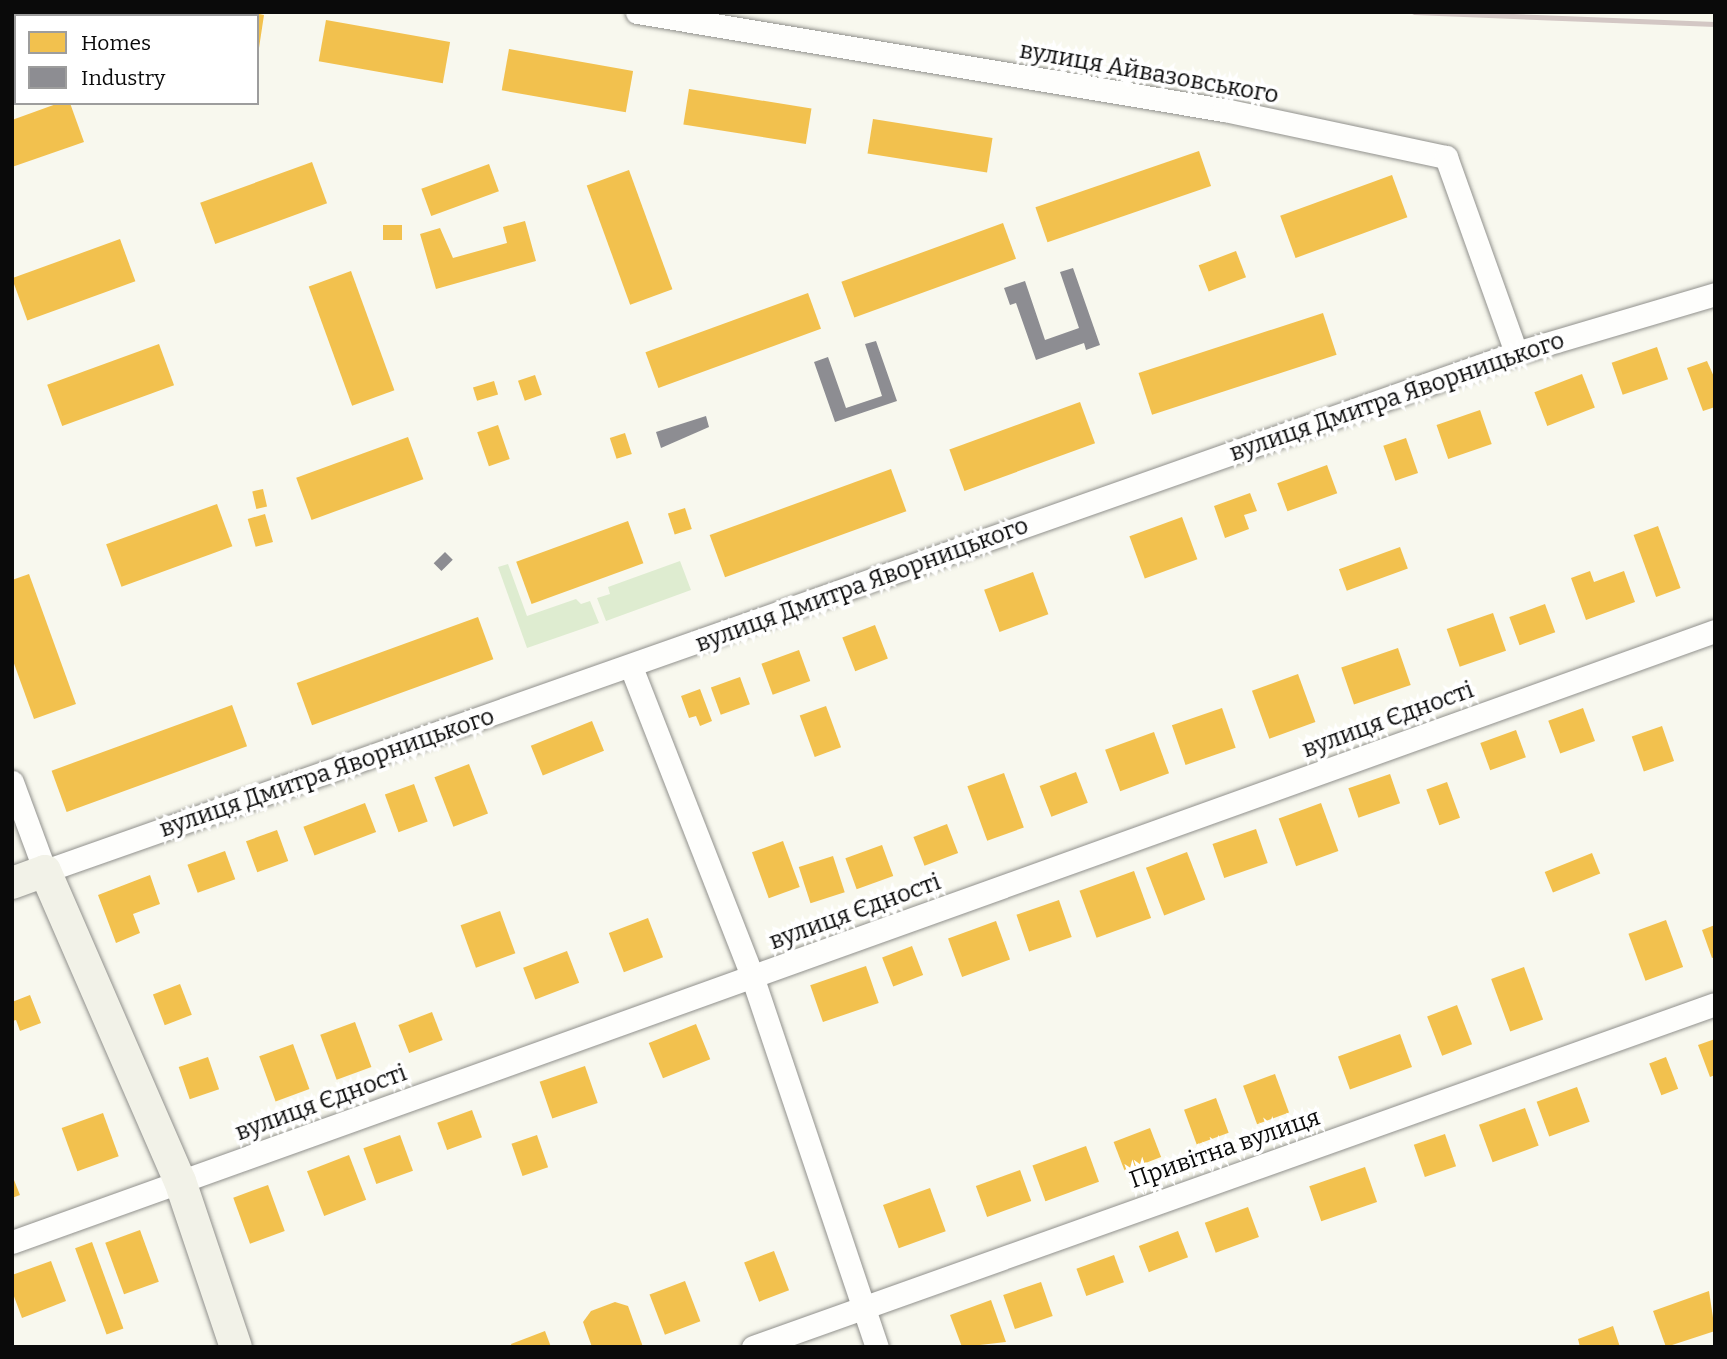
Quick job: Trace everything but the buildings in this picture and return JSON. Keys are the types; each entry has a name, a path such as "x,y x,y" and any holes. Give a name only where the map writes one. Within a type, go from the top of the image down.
{"street":[{"name":"вулиця Айвазовського","path":"638,12 1224,110 1446,157 1516,352"},
{"name":"вулиця Дмитра Яворницького","path":"12,883 631,667 1516,352 1715,294"},
{"name":"вулиця Єдності","path":"12,1242 1715,631"},
{"path":"631,667 752,976 877,1347"},
{"path":"12,782 44,871 180,1181 236,1347"},
{"name":"Привітна вулиця","path":"753,1347 863,1305 1715,1004"}],"green space":[{"path":"680,561 691,590 606,621 597,598 610,594 608,587"},
{"path":"508,564 527,616 576,599 581,604 590,601 599,623 527,648 498,567"}],"railway":[{"path":"1414,12 1715,24"}]}
